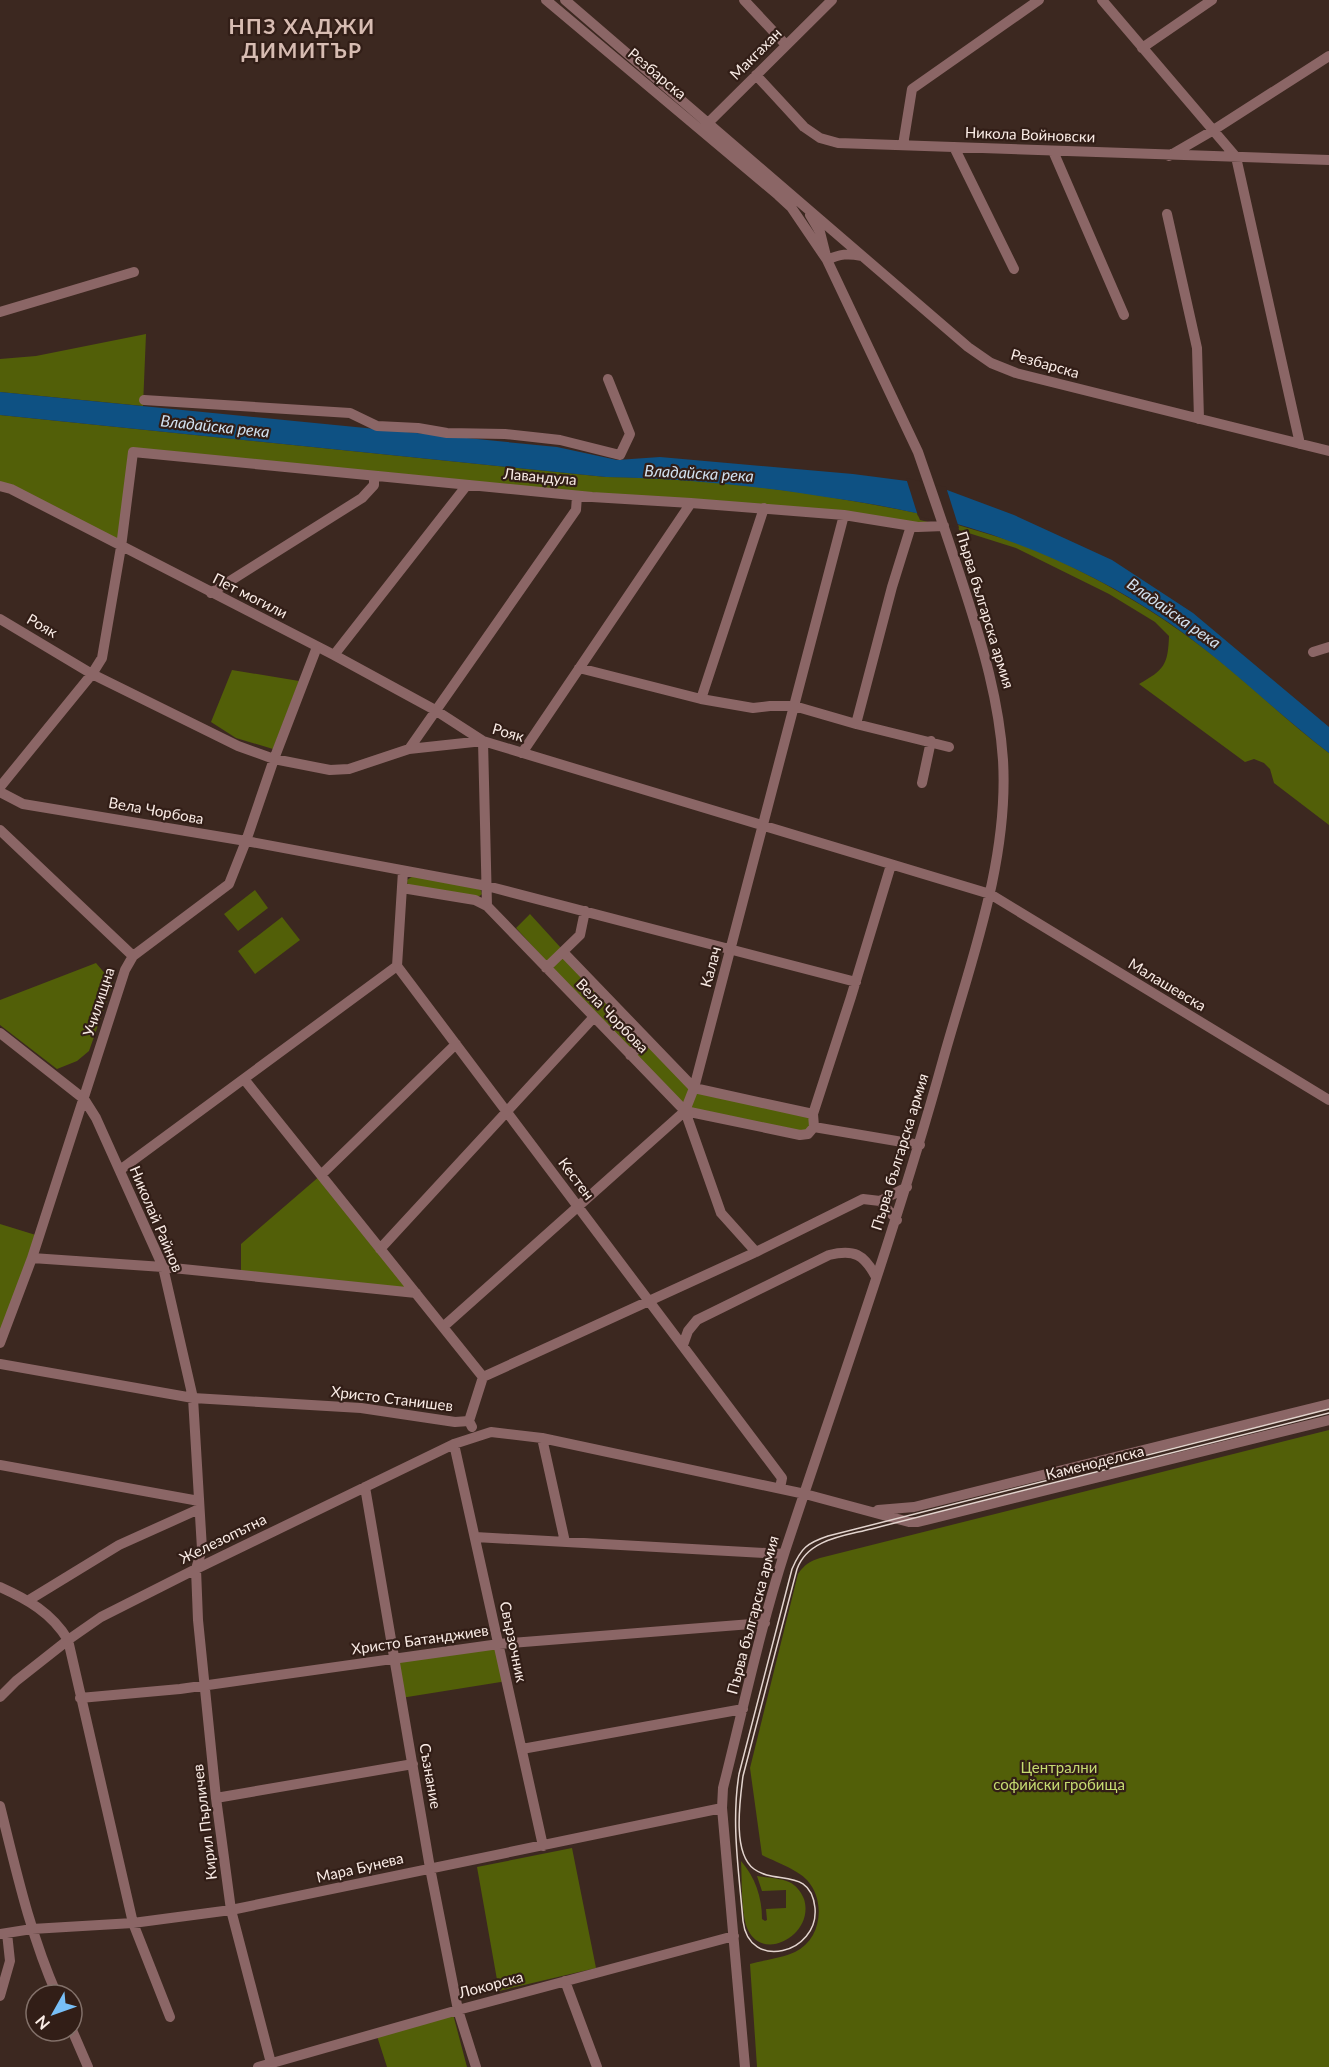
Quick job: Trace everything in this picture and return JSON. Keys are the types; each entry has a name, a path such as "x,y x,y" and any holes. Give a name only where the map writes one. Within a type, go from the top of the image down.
{"street":[{"name":"Резбарска","path":"546,0 804,205 968,347 991,363 1016,373 1329,451"},
{"name":"Резбарска","path":"565,0 791,207 827,260"},
{"path":"744,0 786,45"},
{"name":"Макгахан","path":"705,126 832,0"},
{"path":"903,145 912,89 1039,0"},
{"path":"1101,0 1236,158 1300,444"},
{"path":"1142,48 1212,0"},
{"path":"1168,156 1212,131 1329,56"},
{"name":"Никола Войновски","path":"756,75 804,127 820,138 838,143 1329,160"},
{"path":"954,147 1014,268"},
{"path":"1053,151 1124,315"},
{"name":"Резбарска","path":"804,205 820,232 827,260"},
{"path":"1167,214 1197,348 1199,419"},
{"path":"827,260 840,254 863,256"},
{"name":"Първа българска армия","path":"745,2067 722,1808 723,1788 784,1554 897,1220 920,1145 990,894 999,847 1004,793 1003,761 992,680 980,635 944,526 918,452 827,260"},
{"path":"0,312 134,272"},
{"path":"144,400 350,413 377,426 560,440 620,455 630,434 608,379"},
{"name":"Лавандула","path":"122,547 133,452 578,496 691,502 844,515 911,526 944,526"},
{"path":"211,593 362,498 374,485 374,476"},
{"path":"334,655 467,485"},
{"name":"Пет могили","path":"0,486 11,489 334,655 435,710 483,741"},
{"path":"409,749 576,510 578,496"},
{"path":"522,753 691,502"},
{"path":"701,699 764,508"},
{"name":"Калач","path":"443,1327 685,1111 694,1088 732,948 844,515"},
{"path":"856,724 911,526"},
{"path":"0,787 92,674 102,658 122,547"},
{"name":"Рояк","path":"0,619 92,674 238,746 274,759 330,770 349,769 409,749 483,741 990,894"},
{"name":"Училищна","path":"0,1343 32,1258 125,970 133,956 229,884 317,647"},
{"path":"1314,652 1329,647"},
{"path":"579,668 701,699 753,708 794,706 950,747"},
{"path":"483,741 487,906"},
{"path":"922,783 931,741"},
{"name":"Вела Чорбова","path":"0,792 23,804 246,841 487,886 856,982"},
{"path":"0,830 133,956"},
{"path":"685,1111 800,1136 808,1134 814,1127 813,1114 891,865"},
{"path":"120,1170 397,966 403,871"},
{"name":"Вела Чорбова","path":"402,888 475,900 487,906 685,1111"},
{"name":"Малашевска","path":"990,894 1329,1100"},
{"path":"546,968 580,934 585,911"},
{"name":"Вела Чорбова","path":"563,952 694,1088"},
{"name":"Кестен","path":"397,966 783,1478 780,1488"},
{"path":"380,1249 593,1018"},
{"name":"Николай Райнов","path":"0,1033 84,1099 96,1118 163,1268 193,1398 202,1549 196,1569"},
{"path":"630,1055 646,1040"},
{"path":"321,1175 456,1044"},
{"path":"244,1079 483,1377"},
{"path":"694,1088 813,1114"},
{"path":"685,1111 721,1213 756,1252"},
{"path":"814,1127 920,1145"},
{"path":"469,1421 483,1377 756,1252 863,1199 880,1201 907,1187"},
{"path":"880,1201 897,1220"},
{"path":"683,1345 688,1330 697,1320 829,1255 844,1251 860,1255 872,1268 876,1277"},
{"path":"32,1258 163,1268 416,1293"},
{"name":"Христо Станишев","path":"0,1364 193,1398 361,1408 455,1422 469,1421 476,1436"},
{"name":"Каменоделска","path":"869,1511 914,1507 1329,1404"},
{"name":"Каменоделска","path":"805,1494 902,1521 918,1522 1329,1420"},
{"path":"476,1436 499,1432 542,1438 805,1494"},
{"name":"Железопътна","path":"0,1697 16,1681 101,1617 454,1444 476,1436"},
{"path":"542,1438 565,1542"},
{"name":"Свързочник","path":"454,1444 543,1846"},
{"path":"0,1465 199,1505"},
{"name":"Съзнание","path":"365,1487 430,1868 458,2010 476,2067"},
{"path":"29,1600 119,1545 199,1505"},
{"path":"475,1537 784,1554"},
{"name":"Кирил Пърличев","path":"196,1569 204,1685 231,1910 271,2064"},
{"path":"0,1587 29,1600 60,1627 68,1640 134,1923 170,2017"},
{"name":"Христо Батанджиев","path":"80,1698 204,1685 499,1644 765,1623"},
{"path":"522,1749 743,1709"},
{"path":"216,1798 412,1764"},
{"path":"0,1806 40,1957 52,1983"},
{"name":"Мара Бунева","path":"3,1934 32,1929 134,1923 231,1910 722,1808"},
{"path":"0,1996 10,1961 3,1934"},
{"name":"Локорска","path":"258,2067 458,2010 734,1936"},
{"path":"565,1981 597,2067"},
{"path":"78,2043 88,2067"}],"green space":[{"path":"146,334 143,406 0,392 0,359 36,356"},
{"path":"0,415 606,477 723,483 840,499 917,513 920,520 944,526 133,452 121,547 0,486"},
{"path":"958,525 1027,546 1080,571 1143,606 1218,660 1329,753 1329,825 1274,783 1270,769 1264,763 1254,759 1245,762 1139,684 1154,675 1166,660 1169,636 1155,622 1109,594 1016,548 959,530"},
{"path":"232,670 299,681 273,749 236,738 211,722"},
{"path":"413,876 480,888 482,894 477,898 408,887 407,880"},
{"path":"255,890 268,908 238,931 224,914"},
{"path":"530,914 561,948 547,962 516,928"},
{"path":"282,917 300,940 255,974 238,951"},
{"path":"563,952 694,1088 813,1114 808,1134 685,1111 546,968"},
{"path":"96,963 113,983 89,1051 77,1061 57,1069 0,1025 0,1000"},
{"path":"321,1175 416,1293 241,1275 241,1244"},
{"path":"0,1224 39,1236 0,1343"},
{"name":"Централни софийски гробища","path":"1329,1430 1329,2067 757,2067 750,1964 790,1954 804,1946 816,1929 819,1909 813,1889 803,1876 762,1855 750,1768 798,1574 803,1568 820,1558"},
{"path":"499,1644 507,1681 401,1698 395,1659"},
{"path":"572,1848 596,1968 499,1991 477,1867"},
{"path":"741,1861 757,1888 762,1919 765,1921 767,1920 766,1909 786,1908 786,1890 762,1891 757,1876 789,1882 796,1887 804,1899 805,1912 802,1923 786,1940 776,1944 765,1944 755,1940 748,1930 743,1906"},
{"path":"453,2014 467,2067 387,2067 376,2033"}],"water":[{"name":"Владайска река","path":"0,392 557,447 617,460 660,457 853,474 907,481 947,490 1014,515 1112,560 1193,613 1329,727 1329,753 1189,637 1139,603 1078,570 1015,543 916,513 872,504 751,487 679,480 606,477 0,415"}],"pier":[{"path":"906,478 946,487 959,528 918,516"}],"tram line":[{"path":"1329,1409 828,1536 806,1547 798,1556 792,1569 739,1774 736,1811 737,1848 743,1921 748,1937 757,1947 769,1951 783,1951 796,1945 806,1936 813,1924 815,1908 812,1895 807,1887 791,1879 762,1874 754,1869 747,1861 743,1851 739,1826 743,1776 797,1569 809,1551 828,1540 839,1537 1329,1413"}],"district":[{"name":"НПЗ ХАДЖИ ДИМИТЪР","path":"302,39"}]}
